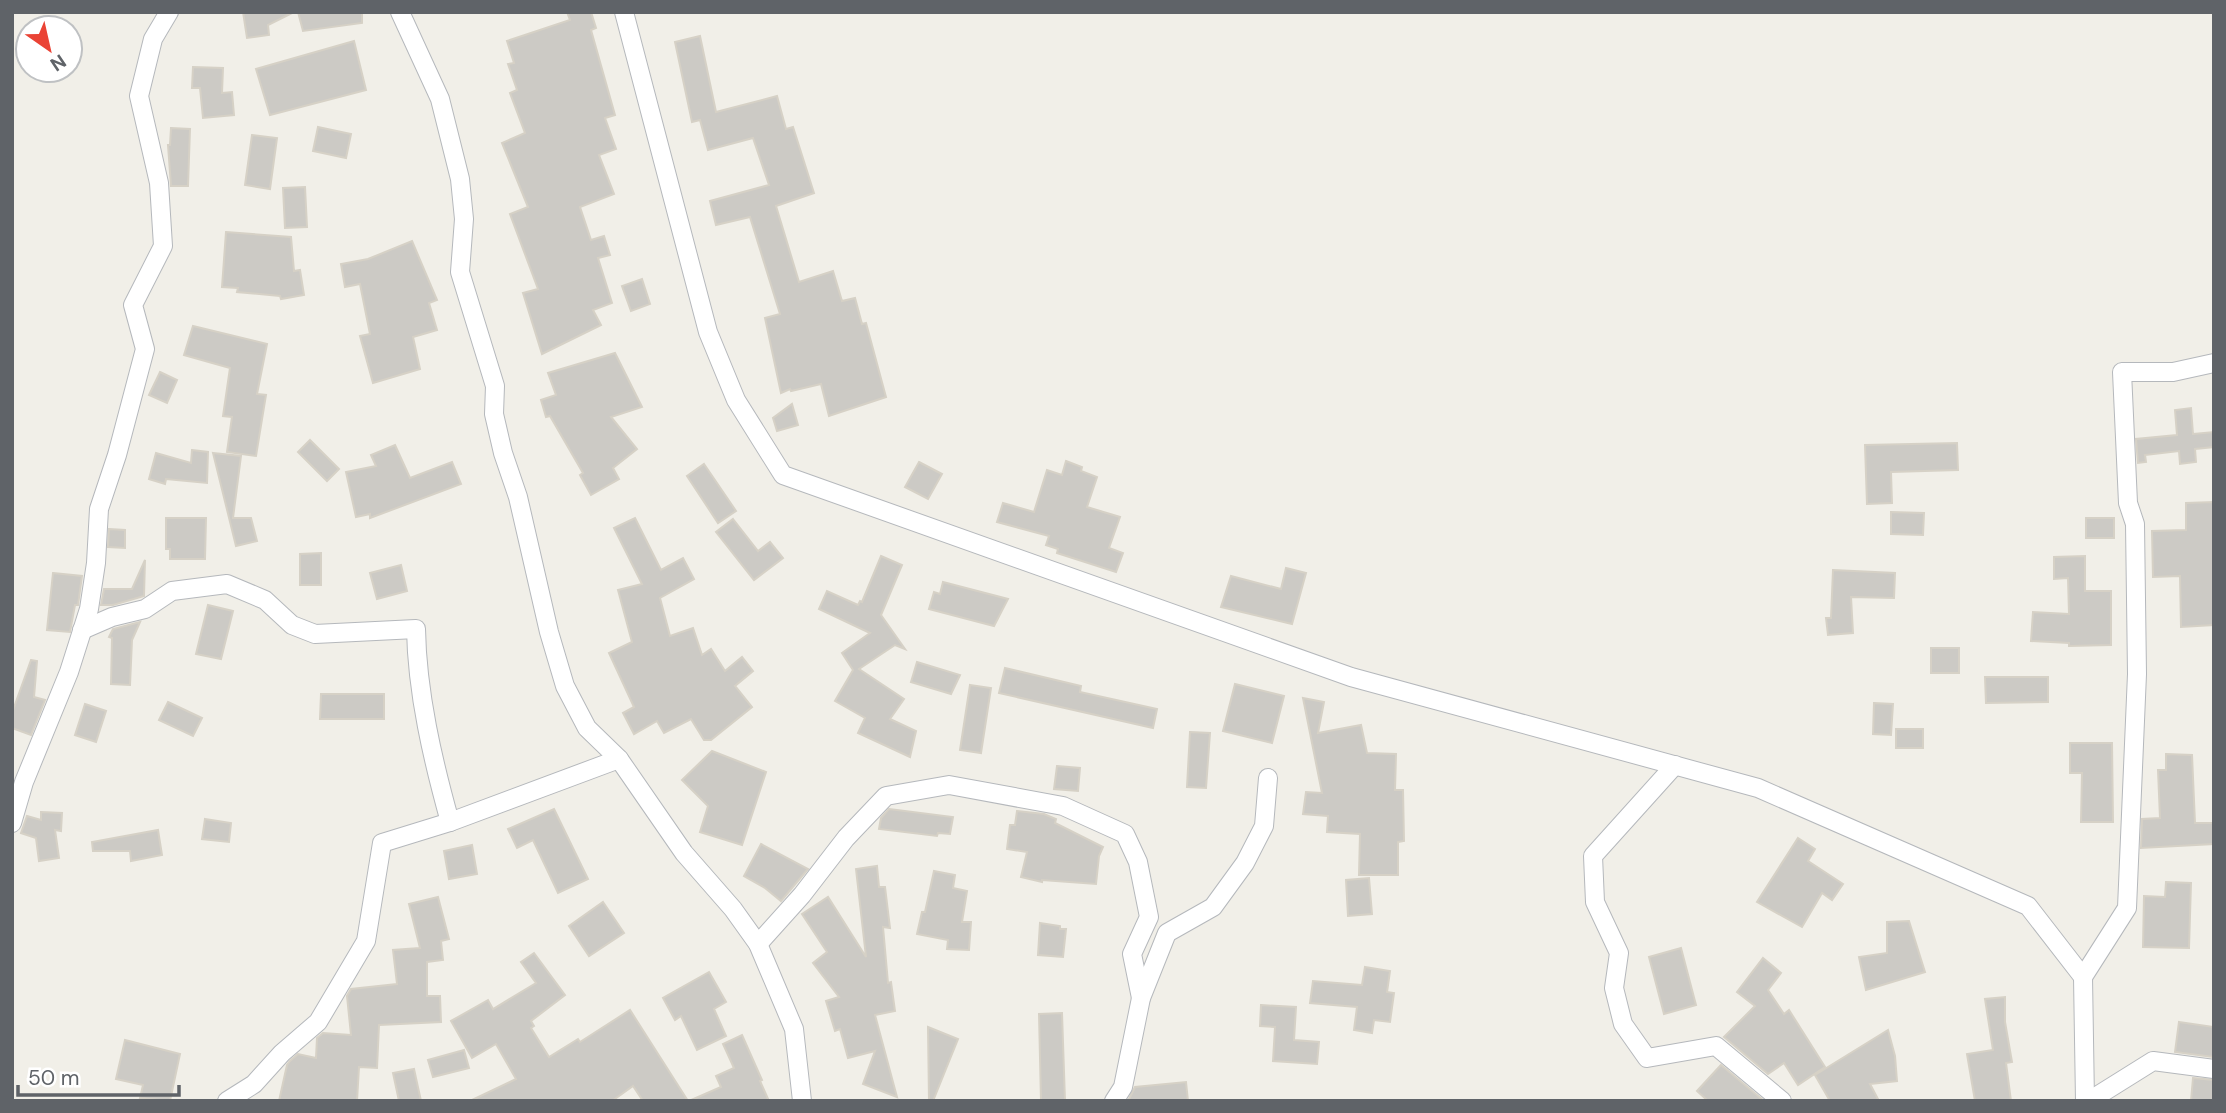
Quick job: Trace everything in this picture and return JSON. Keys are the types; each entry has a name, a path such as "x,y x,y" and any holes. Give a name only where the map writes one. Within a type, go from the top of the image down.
{"street":[{"path":"12,823 23,782 69,672 89,609 96,563 99,509 117,455 145,349 133,305 163,246 159,183 139,96 153,39 169,12"},
{"path":"400,12 440,99 460,179 464,219 460,272 495,386 494,414 503,453 518,497 549,632 565,686 587,728 619,759 684,853 733,909 758,944 794,1029 802,1101"},
{"path":"625,12 708,332 736,400 783,475 1351,677 1758,788 2028,906 2083,977"},
{"path":"2214,363 2174,372 2122,372 2128,503 2134,524 2137,674 2127,908 2083,977 2087,1101 2153,1061 2214,1069"},
{"path":"82,630 112,617 145,609 172,591 227,584 265,600 292,625 315,634 416,629 416,651 434,763 450,822"},
{"path":"228,1101 254,1084 282,1053 318,1022 366,942 382,843 450,822 619,759"},
{"path":"1675,765 1593,856 1595,902 1619,953 1614,988 1623,1024 1647,1058 1716,1046 1782,1101"},
{"path":"1097,1101 1119,1094 1142,998 1167,933 1213,906 1245,863 1264,826 1268,778"},
{"path":"758,944 802,895 846,838 886,796 949,785 1063,806 1125,834 1138,862 1149,917 1132,954 1142,998"}],"building":[{"path":"243,12 294,12 268,25 269,35 247,38"},
{"path":"298,12 362,12 362,23 303,31"},
{"path":"567,12 591,12 596,28 591,30 615,115 605,118 616,149 599,155 614,194 580,207 591,240 604,236 610,255 598,258 612,303 593,310 601,325 542,354 523,293 538,289 510,214 528,207 502,143 525,133 510,93 517,90 508,64 514,63 507,41 570,20"},
{"path":"700,36 716,112 777,96 786,129 793,127 814,193 776,206 799,282 833,271 842,301 855,298 862,324 866,323 886,397 829,416 821,384 781,393 765,318 780,314 750,217 716,225 710,201 769,185 753,138 708,150 700,120 692,122 675,42"},
{"path":"354,41 366,90 270,115 256,69"},
{"path":"193,67 223,68 222,93 232,92 234,115 203,118 200,88 192,88"},
{"path":"318,127 351,134 346,158 313,151"},
{"path":"171,128 190,129 188,186 171,186 168,145"},
{"path":"252,135 277,138 270,189 245,185"},
{"path":"305,187 307,227 285,228 283,188"},
{"path":"226,232 291,237 294,271 300,270 304,295 281,299 280,296 237,292 238,288 222,287"},
{"path":"412,241 437,300 429,303 437,330 413,337 420,369 373,383 360,336 370,334 360,284 345,287 341,264 368,259"},
{"path":"642,279 650,304 631,311 622,286"},
{"path":"193,326 267,344 257,394 266,395 256,456 227,452 232,417 223,416 230,368 184,355"},
{"path":"615,353 642,407 611,417 637,449 613,468 619,479 591,495 580,475 583,473 550,416 546,417 541,400 556,395 548,373"},
{"path":"160,372 177,380 167,403 149,395"},
{"path":"792,404 798,425 777,431 773,418"},
{"path":"2191,408 2193,434 2214,432 2214,447 2195,449 2196,462 2180,464 2179,451 2145,455 2146,462 2138,463 2136,439 2177,435 2175,410"},
{"path":"310,440 339,469 327,481 298,452"},
{"path":"1957,443 1958,470 1891,472 1892,503 1867,504 1865,445"},
{"path":"395,445 410,478 452,462 461,484 370,518 370,514 356,517 346,472 376,466 371,455"},
{"path":"192,450 208,452 207,483 166,479 165,484 149,479 156,453 191,463"},
{"path":"213,453 241,456 233,518 251,518 257,541 236,546"},
{"path":"1066,461 1097,477 1087,507 1120,517 1109,548 1123,553 1116,572 1057,553 1058,549 1046,545 1049,536 997,522 1003,503 1034,512 1047,470 1062,475"},
{"path":"919,462 942,474 928,499 905,487"},
{"path":"704,464 736,511 718,523 687,476"},
{"path":"2214,502 2214,625 2181,627 2180,576 2153,577 2152,531 2186,530 2186,503"},
{"path":"1891,512 1924,513 1923,535 1891,534"},
{"path":"166,518 206,518 205,559 170,559 170,549 166,549"},
{"path":"635,518 661,570 683,558 694,579 660,598 670,636 693,628 702,655 711,649 725,671 742,657 753,671 735,686 752,707 711,740 704,740 691,719 664,733 657,721 634,734 623,713 634,707 609,653 632,642 618,590 642,584 614,528"},
{"path":"2086,518 2114,518 2114,538 2086,538"},
{"path":"733,519 758,551 770,542 783,558 754,580 716,532"},
{"path":"109,529 125,530 125,548 108,547"},
{"path":"321,553 321,585 300,585 300,554"},
{"path":"881,556 902,565 881,615 905,649 895,645 859,669 904,699 890,719 916,731 910,757 858,733 865,718 835,701 853,670 842,653 870,633 819,609 827,591 858,605 862,602"},
{"path":"2085,556 2085,591 2111,591 2111,645 2069,646 2069,643 2031,641 2033,612 2069,614 2068,578 2054,579 2054,557"},
{"path":"145,560 144,596 113,605 101,605 104,589 132,589"},
{"path":"401,565 407,591 377,599 370,573"},
{"path":"1286,568 1306,573 1292,624 1221,607 1231,576 1281,589"},
{"path":"1833,570 1895,573 1894,598 1851,597 1853,633 1828,635 1826,618 1831,618"},
{"path":"53,573 82,576 78,605 75,605 70,632 47,630"},
{"path":"943,582 1008,599 994,626 929,609 934,592 940,594"},
{"path":"208,605 233,611 221,659 196,654"},
{"path":"140,622 132,640 130,685 111,684 112,638 109,637 113,629"},
{"path":"1931,648 1959,648 1959,673 1931,673"},
{"path":"31,660 37,661 34,697 45,700 31,735 12,728 12,713"},
{"path":"917,662 960,675 951,694 911,682"},
{"path":"1005,668 1081,686 1080,692 1157,709 1153,728 999,693"},
{"path":"1985,677 2048,677 2048,702 1986,703"},
{"path":"1235,684 1284,696 1272,743 1223,731"},
{"path":"970,685 991,688 981,753 960,750"},
{"path":"321,694 384,694 384,719 320,719"},
{"path":"1303,698 1324,702 1318,733 1361,725 1367,753 1396,754 1395,790 1403,790 1404,841 1398,842 1398,875 1359,875 1360,834 1327,832 1328,816 1303,814 1306,792 1322,793"},
{"path":"168,702 202,718 193,736 159,720"},
{"path":"1874,703 1893,704 1891,735 1873,734"},
{"path":"85,704 106,711 96,742 75,735"},
{"path":"1896,729 1923,729 1923,748 1896,748"},
{"path":"1190,732 1210,733 1206,788 1187,787"},
{"path":"2070,743 2112,743 2113,822 2081,822 2082,773 2070,773"},
{"path":"712,751 766,772 742,845 700,832 708,806 682,780"},
{"path":"2166,754 2192,755 2195,823 2214,823 2214,844 2141,848 2142,819 2160,818 2158,770 2166,770"},
{"path":"1057,766 1080,768 1078,791 1054,789"},
{"path":"554,809 588,879 558,893 533,840 517,848 508,829"},
{"path":"889,809 953,817 950,834 938,833 937,836 879,829 881,818"},
{"path":"1017,811 1044,814 1056,819 1055,823 1103,847 1099,856 1096,884 1042,882 1021,877 1027,852 1007,849 1010,825 1015,825"},
{"path":"41,812 62,813 61,831 55,830 59,858 39,861 36,838 21,833 27,816 41,820"},
{"path":"205,819 231,823 229,842 202,839"},
{"path":"158,830 162,855 131,861 130,851 93,851 92,842"},
{"path":"1798,838 1815,849 1808,861 1843,884 1832,900 1822,893 1802,927 1757,902"},
{"path":"761,844 808,869 781,901 744,876"},
{"path":"472,845 477,874 449,879 444,851"},
{"path":"877,866 879,887 885,887 890,928 883,927 888,983 891,982 895,1011 875,1015 897,1097 863,1084 875,1051 848,1058 840,1029 835,1031 826,1001 839,997 813,963 827,952 802,914 828,897 866,957 856,869"},
{"path":"934,871 955,875 953,888 967,891 962,922 971,922 969,950 947,949 948,940 917,934"},
{"path":"1369,878 1372,914 1348,916 1346,880"},
{"path":"2166,882 2191,883 2189,948 2143,947 2144,896 2165,897"},
{"path":"438,897 449,939 441,941 443,960 427,962 427,996 440,996 441,1022 379,1025 377,1068 359,1067 357,1101 279,1101 290,1061 298,1054 316,1058 317,1038 323,1033 351,1035 347,996 351,989 397,984 393,950 420,948 409,904"},
{"path":"603,902 624,933 589,956 569,926"},
{"path":"1909,921 1925,972 1866,990 1859,957 1887,953 1887,922"},
{"path":"1040,923 1066,929 1063,957 1038,955"},
{"path":"1681,948 1696,1005 1664,1014 1649,957"},
{"path":"534,953 565,995 531,1021 534,1026 531,1028 549,1057 578,1039 580,1042 630,1010 688,1101 643,1101 633,1086 612,1101 470,1101 516,1079 496,1044 472,1058 451,1021 488,1000 493,1009 536,983 521,962"},
{"path":"1763,958 1781,973 1768,990 1784,1014 1789,1010 1825,1067 1798,1085 1784,1063 1768,1074 1724,1037 1755,1006 1737,992"},
{"path":"1365,967 1390,971 1387,992 1394,993 1390,1022 1374,1020 1372,1033 1354,1030 1357,1007 1310,1003 1313,981 1362,985"},
{"path":"709,972 726,1002 714,1009 726,1036 697,1050 681,1016 675,1020 663,998"},
{"path":"2005,997 2005,1022 2012,1062 2006,1063 2011,1101 1975,1101 1967,1054 1993,1050 1985,999"},
{"path":"1261,1005 1296,1007 1294,1040 1319,1042 1317,1064 1273,1061 1275,1027 1260,1026"},
{"path":"1062,1013 1065,1101 1041,1101 1039,1014"},
{"path":"2179,1022 2214,1027 2214,1057 2175,1052"},
{"path":"928,1027 958,1039 933,1101 929,1101"},
{"path":"1888,1030 1895,1056 1897,1081 1870,1084 1879,1101 1830,1101 1815,1075"},
{"path":"742,1035 769,1101 689,1101 721,1087 716,1076 734,1068 723,1044"},
{"path":"125,1040 180,1054 170,1101 140,1098 143,1085 116,1079"},
{"path":"464,1050 469,1068 433,1077 428,1060"},
{"path":"1721,1065 1764,1101 1708,1101 1697,1091"},
{"path":"414,1069 421,1101 399,1101 393,1073"},
{"path":"2193,1078 2214,1080 2214,1101 2191,1101"},
{"path":"1186,1082 1188,1101 1128,1101 1135,1087"}]}
